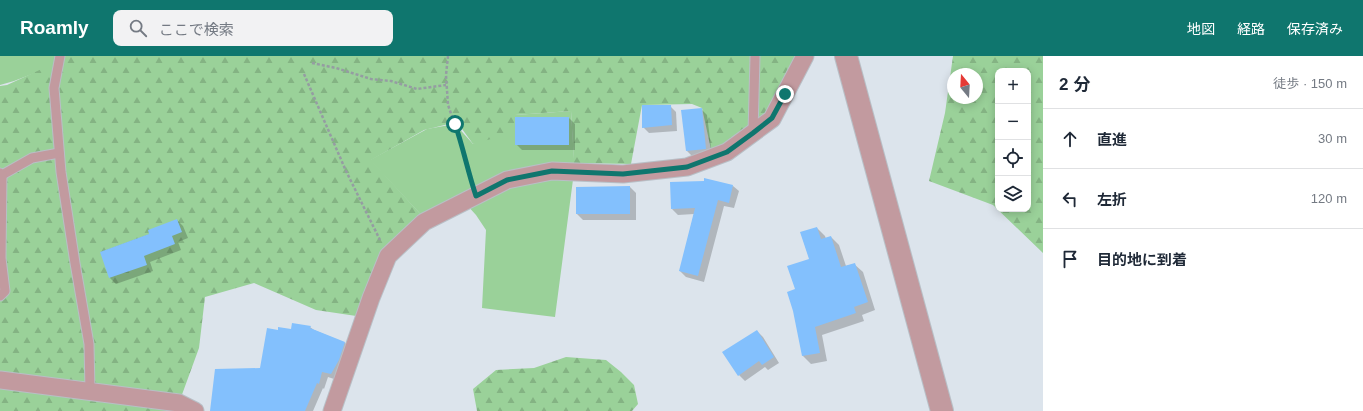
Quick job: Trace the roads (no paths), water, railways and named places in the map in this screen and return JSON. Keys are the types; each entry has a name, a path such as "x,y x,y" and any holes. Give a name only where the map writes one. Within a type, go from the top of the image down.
{"street":[{"path":"332,411 371,298 388,256 424,222 507,180 552,171 623,174 687,167 727,152 772,118 805,56"},
{"path":"846,56 942,411"},
{"path":"0,380 179,403 196,411"}],"lane":[{"path":"60,56 54,88 59,153 72,248 90,344 90,391"},
{"path":"753,133 755,57"},
{"path":"0,296 5,291 1,258 1,174 32,158 59,153"}]}
